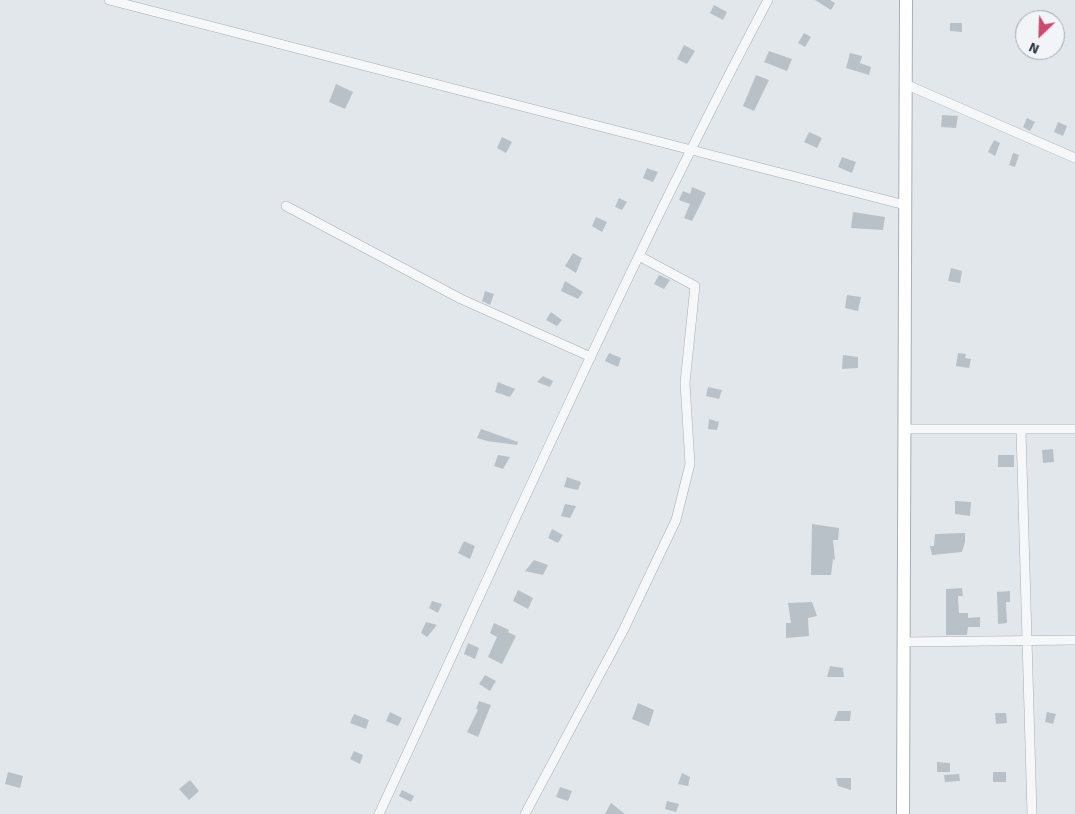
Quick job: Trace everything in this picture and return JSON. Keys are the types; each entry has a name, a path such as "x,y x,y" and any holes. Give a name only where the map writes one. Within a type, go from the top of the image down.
{"main road":[{"path":"904,814 906,0"}],"street":[{"path":"109,0 905,206"},
{"path":"379,814 639,256 690,150 768,0"},
{"path":"905,84 1075,158"},
{"path":"286,206 461,299 591,357"},
{"path":"525,814 623,631 676,520 690,464 685,383 695,286 639,256"},
{"path":"904,429 1075,429"},
{"path":"1021,430 1032,814"},
{"path":"903,642 1075,640"}],"building":[{"path":"815,0 830,0 835,3 831,10"},
{"path":"714,5 727,12 723,20 710,13"},
{"path":"950,23 962,23 962,32 950,31"},
{"path":"804,33 811,37 805,47 798,43"},
{"path":"684,45 695,51 687,64 677,59"},
{"path":"769,51 792,59 787,71 764,62"},
{"path":"850,53 862,56 860,63 871,67 869,75 846,68"},
{"path":"756,75 769,80 754,111 743,106"},
{"path":"336,84 353,92 345,109 329,102"},
{"path":"942,115 958,116 956,128 941,127"},
{"path":"1027,118 1035,122 1030,131 1023,127"},
{"path":"1058,122 1067,126 1063,136 1054,132"},
{"path":"809,132 822,138 817,148 804,142"},
{"path":"502,137 512,142 506,153 497,148"},
{"path":"994,140 1000,143 995,156 988,152"},
{"path":"1013,153 1019,155 1015,167 1009,165"},
{"path":"842,157 856,162 852,173 838,167"},
{"path":"647,168 658,172 653,182 643,178"},
{"path":"692,187 706,193 692,221 684,218 690,204 679,200 683,191 690,194"},
{"path":"619,198 627,202 622,210 615,207"},
{"path":"853,212 885,217 883,230 851,228"},
{"path":"596,217 607,222 602,232 592,226"},
{"path":"573,253 582,258 576,273 565,266"},
{"path":"951,268 962,271 960,283 948,281"},
{"path":"659,275 670,280 664,289 654,284"},
{"path":"565,281 583,292 578,299 561,291"},
{"path":"485,291 494,294 490,305 482,301"},
{"path":"847,295 861,297 858,311 845,308"},
{"path":"551,312 562,320 557,326 546,320"},
{"path":"609,353 621,358 618,367 605,361"},
{"path":"958,353 966,354 965,358 971,359 969,368 956,366"},
{"path":"843,355 858,357 858,368 842,369"},
{"path":"543,376 553,381 550,387 537,382"},
{"path":"498,382 515,389 510,397 495,392"},
{"path":"708,387 722,390 719,399 706,396"},
{"path":"709,419 719,422 717,430 708,429"},
{"path":"481,429 518,442 517,445 477,438"},
{"path":"1053,449 1054,462 1043,463 1042,450"},
{"path":"498,455 510,457 503,469 494,466"},
{"path":"998,455 1014,455 1014,467 998,467"},
{"path":"567,477 581,482 578,490 564,487"},
{"path":"955,501 971,502 970,516 955,514"},
{"path":"565,504 576,506 570,518 561,516"},
{"path":"812,524 839,528 838,540 833,540 835,560 833,559 831,575 811,575"},
{"path":"552,529 563,535 558,543 548,538"},
{"path":"965,533 962,552 932,555 930,546 934,546 935,534"},
{"path":"464,541 475,546 470,559 458,553"},
{"path":"534,560 548,565 543,575 525,571"},
{"path":"962,588 963,596 958,596 959,613 968,613 968,618 980,617 980,627 968,627 967,635 946,635 946,589"},
{"path":"518,590 533,598 528,609 513,601"},
{"path":"1010,591 1010,602 1006,602 1007,623 998,624 997,592"},
{"path":"432,601 442,604 438,613 429,608"},
{"path":"812,602 817,616 808,618 809,636 786,638 786,623 791,623 788,603"},
{"path":"426,622 437,625 427,637 421,633"},
{"path":"494,623 509,630 508,632 516,636 502,664 488,657 497,637 490,633"},
{"path":"468,643 479,648 475,659 464,654"},
{"path":"830,666 843,668 844,677 827,677"},
{"path":"485,675 496,681 490,691 479,684"},
{"path":"479,701 491,705 478,737 467,732 478,710 476,709"},
{"path":"638,703 654,710 649,726 632,719"},
{"path":"838,711 851,711 850,721 834,721"},
{"path":"390,712 402,718 398,726 386,721"},
{"path":"1047,712 1056,714 1053,724 1045,722"},
{"path":"995,713 1006,713 1007,723 996,724"},
{"path":"354,714 369,720 366,729 350,723"},
{"path":"354,751 363,755 360,764 350,759"},
{"path":"937,762 950,763 950,772 937,772"},
{"path":"8,772 23,776 20,788 5,784"},
{"path":"993,772 1006,772 1006,782 993,782"},
{"path":"682,773 690,777 688,786 678,784"},
{"path":"959,774 960,781 945,782 944,775"},
{"path":"836,778 851,778 851,790 838,786"},
{"path":"190,780 199,791 189,800 179,789"},
{"path":"560,787 572,791 568,801 556,797"},
{"path":"402,790 414,796 411,802 399,796"},
{"path":"667,801 679,804 676,812 665,809"},
{"path":"611,803 625,814 605,814"}]}
